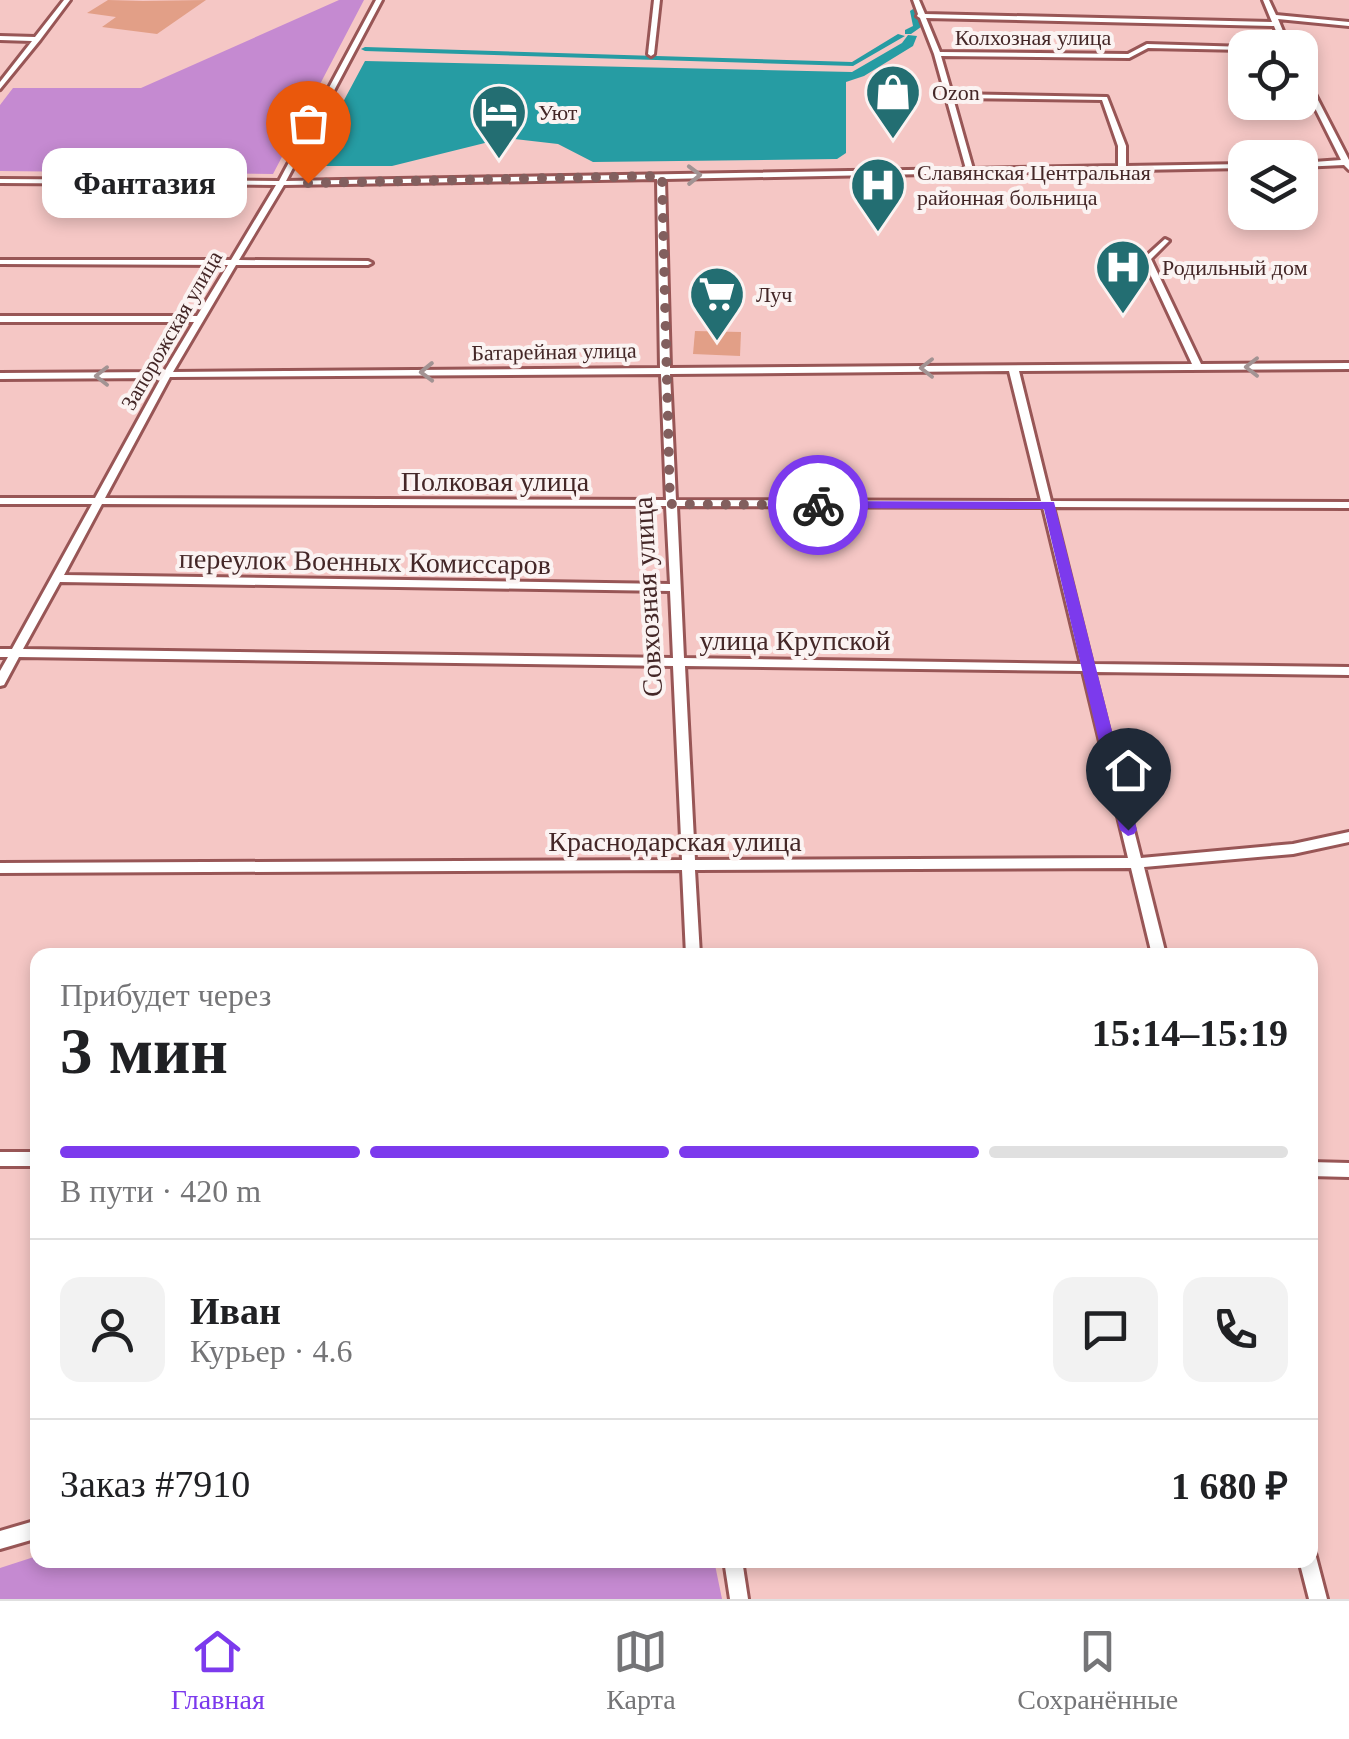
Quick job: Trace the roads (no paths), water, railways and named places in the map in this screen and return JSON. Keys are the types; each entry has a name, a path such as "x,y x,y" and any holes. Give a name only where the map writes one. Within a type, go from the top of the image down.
{"street":[{"path":"0,86 67,0"},
{"name":"Запорожская улица","path":"0,682 96,501 281,183 379,0"},
{"path":"651,54 657,0"},
{"path":"916,0 937,54 970,171"},
{"path":"1266,0 1280,30"},
{"path":"920,16 1349,24"},
{"path":"0,38 38,39"},
{"name":"Колхозная улица","path":"937,54 1128,56 1147,46 1228,48"},
{"path":"0,70 14,70"},
{"path":"949,96 1104,98 1122,146 1122,168"},
{"path":"1318,106 1348,164 1318,164"},
{"path":"0,181 281,183 1228,166"},
{"name":"Совхозная улица","path":"662,176 670,504 692,948"},
{"path":"1165,241 1148,259 1198,367"},
{"path":"0,262 368,263"},
{"path":"0,319 201,319"},
{"name":"Батарейная улица","path":"0,376 1349,366"},
{"path":"1013,367 1157,948"},
{"name":"Полковая улица","path":"0,501 1349,505"},
{"name":"переулок Военных Комиссаров","path":"54,578 674,588"},
{"name":"улица Крупской","path":"0,653 1349,671"},
{"name":"Краснодарская улица","path":"0,868 1136,862 1292,849 1349,837"},
{"path":"0,1158 30,1159"},
{"path":"1318,1170 1349,1170"},
{"path":"0,1540 30,1531"},
{"path":"733,1568 739,1599"},
{"path":"1310,1568 1318,1599"}],"water":[{"path":"908,35 917,36 913,46 864,76 846,82 846,153 837,159 593,162 558,144 505,138 392,166 327,166 311,162 365,61 852,72 902,43"}],"waterway":[{"path":"908,32 917,27 913,11"},
{"path":"365,49 853,64 901,36"}],"place":[{"name":"Ozon","path":"893,141"},
{"name":"Уют","path":"499,161"},
{"name":"Фантазия","path":"308,183"},
{"name":"Славянская Центральная районная больница","path":"878,234"},
{"name":"Родильный дом","path":"1123,316"},
{"name":"Луч","path":"717,343"}]}
